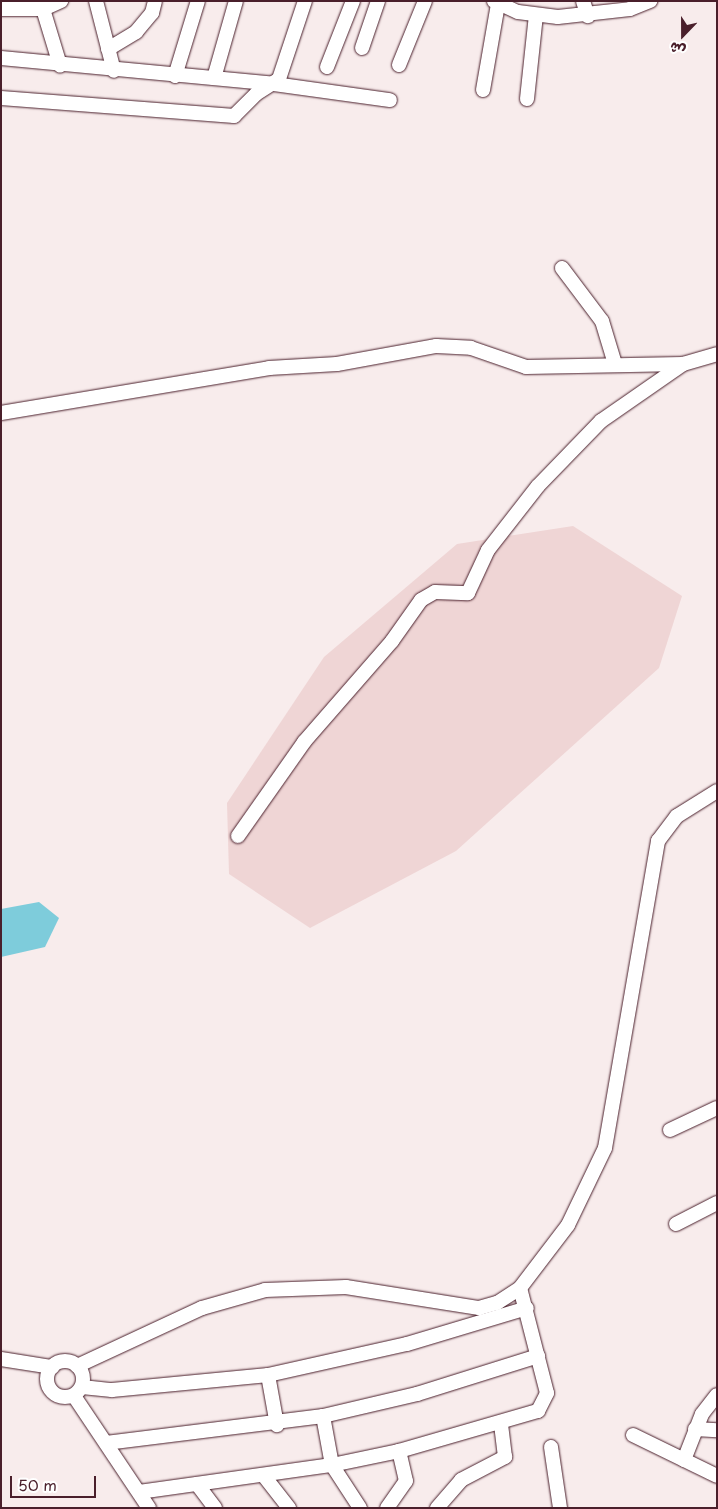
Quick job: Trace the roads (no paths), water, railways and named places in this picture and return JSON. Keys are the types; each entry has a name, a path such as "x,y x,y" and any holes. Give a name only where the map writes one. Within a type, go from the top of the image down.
{"street":[{"path":"1,9 43,9 61,1"},
{"path":"96,1 114,71"},
{"path":"108,49 136,32 152,13 155,1"},
{"path":"174,76 198,1"},
{"path":"214,78 236,1"},
{"path":"1,98 229,117 274,84 288,57 305,1"},
{"path":"327,67 353,1"},
{"path":"399,65 425,1"},
{"path":"583,1 588,16"},
{"path":"483,90 496,3 536,15 588,16 650,1"},
{"path":"362,48 374,2"},
{"path":"43,9 60,66"},
{"path":"527,99 536,15"},
{"path":"1,58 60,66 274,84 390,100"},
{"path":"562,268 602,321 615,364"},
{"path":"1,413 269,368 329,365 436,346 471,348 526,367 683,364 717,354"},
{"path":"238,836 304,742 392,642 421,600 435,592 468,593 488,550 538,486 601,421 683,364"},
{"path":"77,1366 202,1308 265,1290 346,1286 479,1308 498,1304 520,1288 568,1225 605,1148 658,841 677,816 717,791"},
{"path":"670,1130 717,1108"},
{"path":"676,1224 717,1203"},
{"path":"139,1492 332,1465 399,1451 538,1411 545,1404 547,1393 527,1308 520,1288"},
{"path":"52,1367 47,1377 52,1393 112,1390 268,1375 408,1344 527,1308"},
{"path":"106,1443 277,1425 323,1416 417,1394 538,1356"},
{"path":"1,1359 52,1367 68,1361 77,1366 83,1376 78,1392 106,1443 149,1508"},
{"path":"268,1375 277,1425"},
{"path":"684,1460 696,1430 717,1395"},
{"path":"323,1416 332,1465 360,1508"},
{"path":"437,1508 460,1480 505,1457 501,1422"},
{"path":"696,1430 717,1430"},
{"path":"633,1436 717,1476"},
{"path":"551,1447 560,1508"},
{"path":"387,1508 406,1481 399,1451"},
{"path":"264,1476 290,1508"},
{"path":"197,1484 215,1508"}],"water":[{"path":"39,902 59,918 45,947 1,957 1,909"}]}
